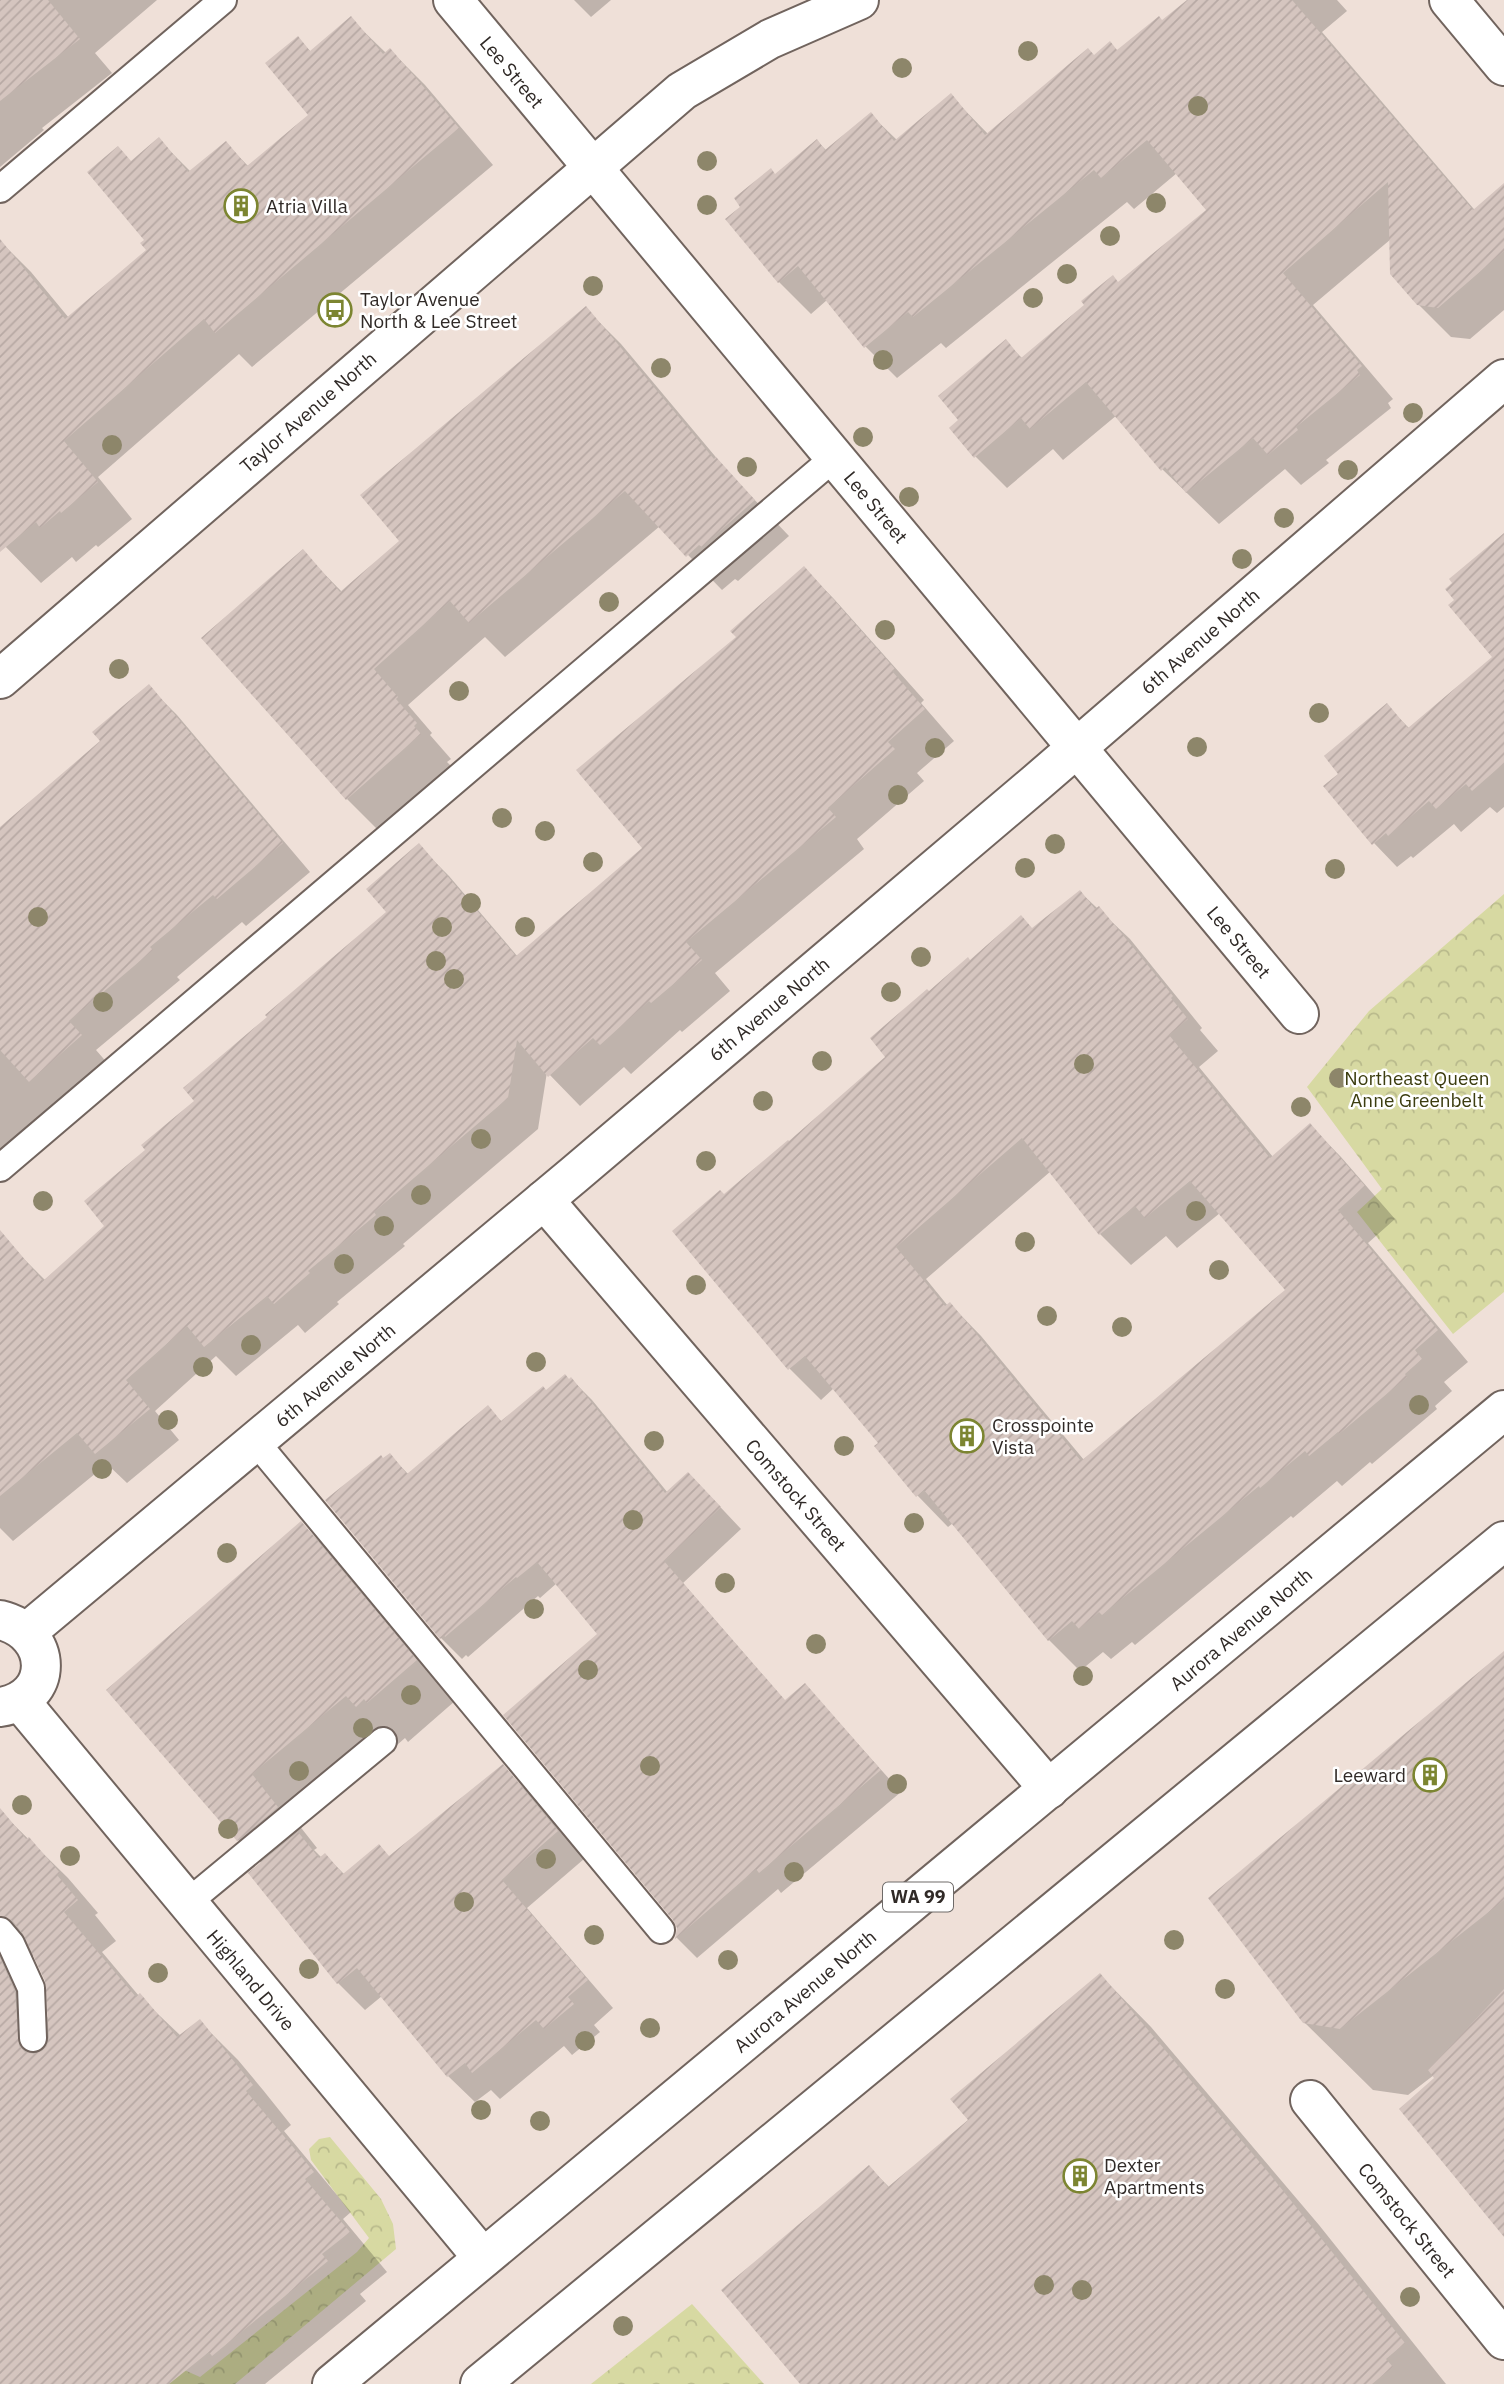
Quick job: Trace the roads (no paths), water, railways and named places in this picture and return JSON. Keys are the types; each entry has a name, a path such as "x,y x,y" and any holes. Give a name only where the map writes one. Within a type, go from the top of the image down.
{"main road":[{"name":"Lee Street","path":"453,0 1298,1014"},
{"name":"Taylor Avenue North","path":"0,679 682,91 770,39 799,15 859,0"},
{"path":"1449,0 1504,66"},
{"name":"6th Avenue North","path":"14,1626 256,1441 544,1200 1076,748 1504,379"},
{"name":"Comstock Street","path":"544,1200 1049,1789"},
{"name":"Aurora Avenue North","path":"332,2384 1504,1410"},
{"path":"480,2384 1504,1541"},
{"path":"10,1704 35,1687 40,1674 41,1659 37,1644 14,1626"},
{"name":"Highland Drive","path":"10,1704 187,1903 482,2258"},
{"name":"Comstock Street","path":"1310,2100 1504,2340"}],"lane":[{"path":"0,189 223,0"},
{"path":"0,1168 835,457"},
{"path":"256,1441 661,1930"},
{"path":"187,1903 383,1741"},
{"path":"0,1931 11,1944 31,1988 33,2038"}],"place":[{"name":"Atria Villa","path":"241,206"},
{"name":"Taylor Avenue North & Lee Street","path":"335,310"},
{"name":"Crosspointe Vista","path":"967,1436"},
{"name":"Leeward","path":"1430,1775"},
{"name":"Dexter Apartments","path":"1080,2176"}],"park label":[{"name":"Northeast Queen Anne Greenbelt","path":"1417,1089"}]}
